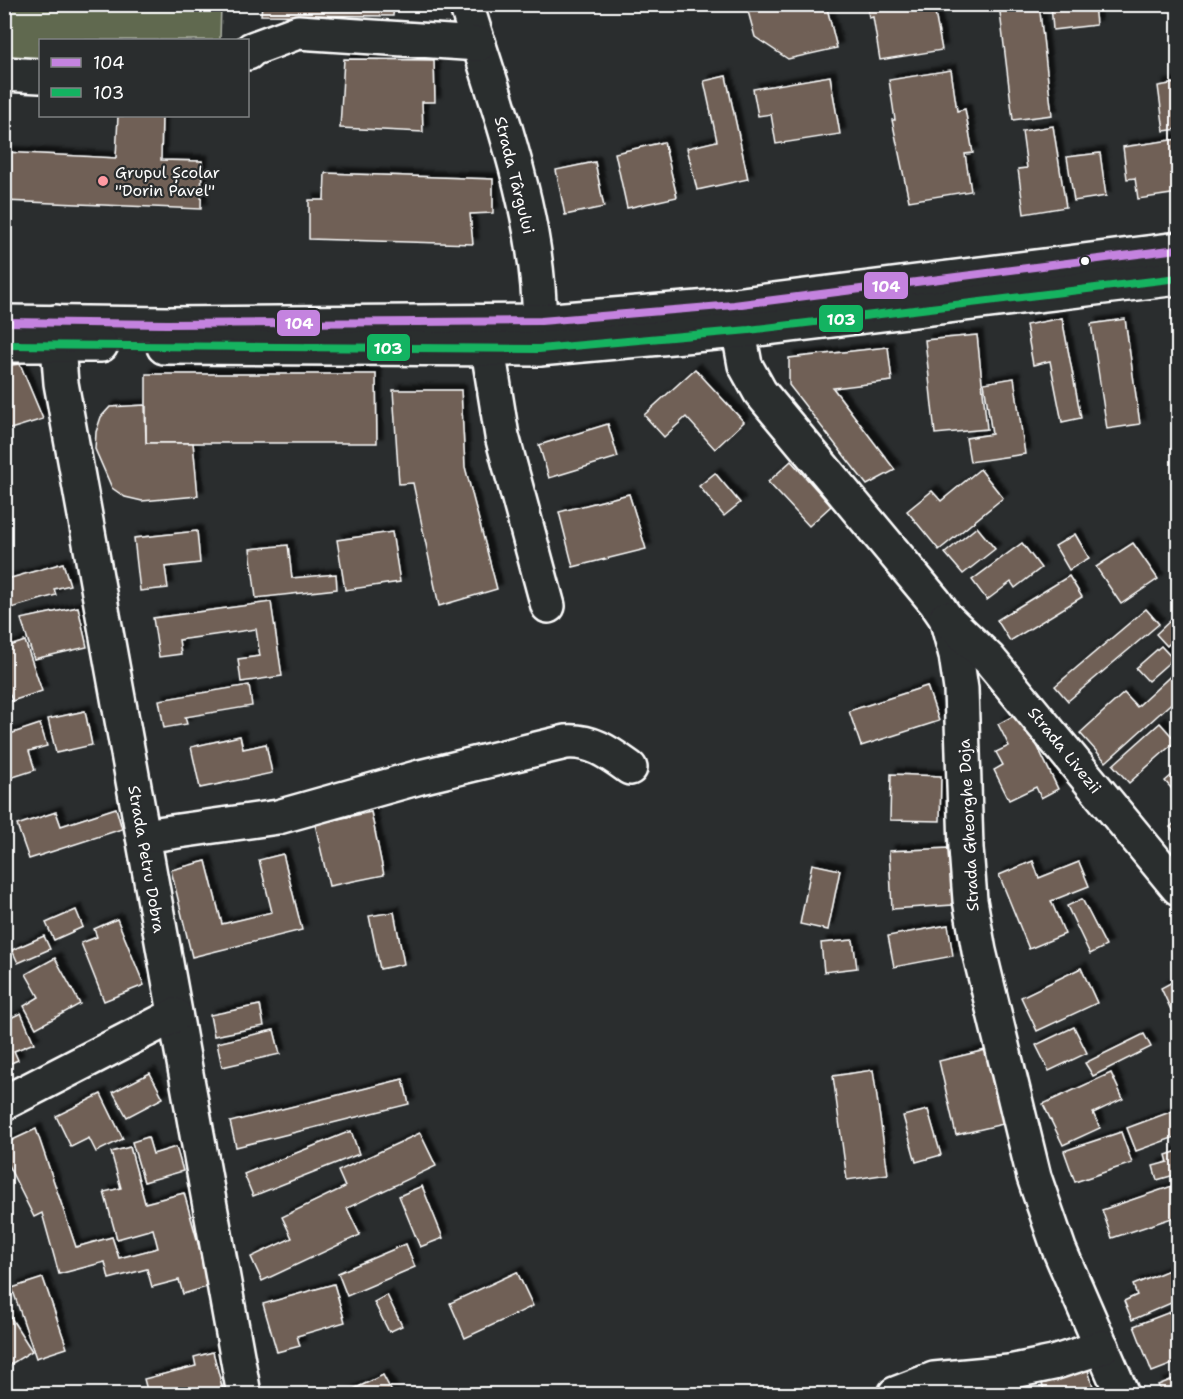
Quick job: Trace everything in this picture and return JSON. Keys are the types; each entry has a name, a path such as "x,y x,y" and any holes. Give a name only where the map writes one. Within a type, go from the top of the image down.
{"street":[{"name":"Strada Târgului","path":"466,4 528,217 537,269 540,335"},
{"path":"249,52 298,32 396,37 478,45"},
{"path":"4,74 39,75"},
{"path":"735,318 1179,249"},
{"path":"4,345 57,333 178,324 540,335 1179,278"},
{"name":"Strada Gheorghe Doja","path":"735,318 745,364 760,392 946,618 956,655 961,689 966,848 970,900 979,951 1035,1177 1059,1249 1122,1395"},
{"path":"4,322 57,333 488,349 540,335"},
{"name":"Strada Petru Dobra","path":"57,333 61,383 244,1395"},
{"path":"488,349 502,436 548,606"},
{"name":"Strada Livezii","path":"946,618 990,659 1179,888"},
{"path":"142,836 217,828 278,817 420,777 566,742 583,741 593,745 630,768"},
{"path":"4,1103 175,1015"},
{"path":"895,1395 934,1379 1009,1372 1053,1363 1102,1347"}],"green space":[{"path":"5,5 221,5 220,39 39,39 39,60 5,59"}],"building":[{"path":"262,4 394,4 393,16 261,15"},
{"path":"746,4 826,4 837,48 788,59 755,37"},
{"path":"867,4 942,4 944,12 935,13 942,50 880,60 873,17 869,18"},
{"path":"999,4 1039,4 1052,115 1013,120"},
{"path":"1051,4 1094,4 1096,25 1053,30"},
{"path":"344,59 434,60 435,102 422,102 423,132 340,128"},
{"path":"951,70 957,111 965,109 973,153 965,154 971,191 909,201 892,120 895,120 889,80"},
{"path":"726,76 748,179 697,190 687,148 717,141 704,81"},
{"path":"830,76 840,134 776,144 771,114 758,116 753,89"},
{"path":"1176,83 1178,129 1164,131 1158,86"},
{"name":"Grupul Școlar \"Dorin Pavel\"","path":"118,117 162,117 161,160 202,161 201,209 4,201 4,152 116,158"},
{"path":"1053,126 1066,207 1024,214 1018,169 1027,168 1022,131"},
{"path":"1178,139 1178,193 1138,199 1135,178 1127,179 1123,147"},
{"path":"664,142 677,197 627,208 615,153"},
{"path":"1100,153 1106,196 1074,201 1067,157"},
{"path":"595,162 604,207 565,215 556,170"},
{"path":"325,173 493,179 493,213 470,214 473,244 309,239 309,200 324,200"},
{"path":"1178,308 1178,337 1177,337 1172,309"},
{"path":"1062,318 1081,418 1062,422 1050,361 1033,365 1026,325"},
{"path":"1125,319 1140,424 1107,429 1091,324"},
{"path":"977,335 987,429 935,434 925,340"},
{"path":"888,347 892,381 833,388 895,470 867,485 789,385 789,358"},
{"path":"20,364 43,419 4,431 4,366"},
{"path":"695,369 744,422 715,449 686,417 664,437 644,415"},
{"path":"146,374 376,374 377,443 146,443"},
{"path":"1014,378 1025,454 970,462 966,438 992,434 984,383"},
{"path":"393,390 461,390 465,467 497,589 439,606 413,483 399,484"},
{"path":"145,405 146,443 193,443 198,496 142,501 125,497 112,488 95,449 96,432 101,417 110,407"},
{"path":"608,424 618,457 549,478 539,445"},
{"path":"791,461 831,506 809,526 768,482"},
{"path":"980,469 1003,498 939,550 907,511 932,491 941,501"},
{"path":"715,473 740,503 724,516 699,486"},
{"path":"629,494 646,549 573,567 559,512"},
{"path":"977,527 995,549 963,574 945,553"},
{"path":"197,531 200,563 165,567 168,588 140,591 134,538"},
{"path":"392,532 400,582 345,590 337,540"},
{"path":"1075,534 1089,558 1069,570 1055,546"},
{"path":"1022,543 1041,568 1015,588 1011,582 987,600 972,580"},
{"path":"1133,543 1158,579 1121,604 1096,567"},
{"path":"288,545 292,578 336,574 337,589 256,598 250,549"},
{"path":"63,563 70,585 54,589 56,595 11,608 9,602 4,603 4,580"},
{"path":"1069,576 1082,597 1010,641 997,620"},
{"path":"271,602 282,676 241,682 238,659 260,656 256,629 179,640 181,654 159,657 153,618"},
{"path":"78,607 87,647 34,659 21,619"},
{"path":"1146,609 1159,624 1068,701 1055,686"},
{"path":"1171,620 1178,628 1178,635 1167,646 1156,634"},
{"path":"25,641 42,691 12,701 4,678 4,648"},
{"path":"1161,646 1173,659 1148,681 1136,668"},
{"path":"1177,670 1178,697 1106,762 1080,733 1124,693 1137,707"},
{"path":"249,685 252,706 185,717 187,724 164,728 159,700"},
{"path":"927,686 939,721 861,746 849,711"},
{"path":"85,711 92,745 56,753 48,719"},
{"path":"1021,712 1058,789 1041,798 1036,787 1009,800 994,770 1003,765 996,752 1009,746 998,724"},
{"path":"1160,723 1176,741 1129,783 1113,765"},
{"path":"40,724 47,746 29,751 35,770 4,780 4,736"},
{"path":"240,736 243,749 266,744 272,773 200,788 191,747"},
{"path":"1178,770 1178,796 1165,781"},
{"path":"891,774 941,776 940,821 890,820"},
{"path":"116,808 122,829 29,859 17,825 56,812 61,826"},
{"path":"371,812 384,875 329,886 315,824"},
{"path":"1178,820 1178,838 1170,827"},
{"path":"950,848 953,905 892,909 889,851"},
{"path":"283,854 302,930 192,957 171,870 206,861 222,924 272,912 259,860"},
{"path":"1033,861 1039,878 1079,862 1089,886 1051,901 1065,934 1029,949 999,875"},
{"path":"812,864 840,870 828,930 800,924"},
{"path":"1082,899 1106,946 1090,954 1067,906"},
{"path":"76,910 83,927 54,940 46,923"},
{"path":"394,912 404,964 380,969 369,916"},
{"path":"117,919 144,985 104,1001 81,943 97,937 94,929"},
{"path":"948,925 953,956 894,967 888,936"},
{"path":"44,936 50,949 18,963 12,950"},
{"path":"853,940 857,968 824,972 821,943"},
{"path":"55,958 80,1004 36,1028 24,1006 39,997 26,974"},
{"path":"1081,968 1097,1003 1037,1031 1021,997"},
{"path":"1178,979 1178,1009 1172,1012 1161,988"},
{"path":"260,1005 264,1026 214,1036 210,1015"},
{"path":"21,1013 34,1043 14,1051 18,1060 4,1066 4,1021"},
{"path":"1074,1027 1087,1053 1049,1071 1036,1045"},
{"path":"274,1030 280,1054 222,1067 217,1043"},
{"path":"1144,1034 1151,1047 1093,1076 1085,1063"},
{"path":"986,1050 1003,1124 956,1135 939,1061"},
{"path":"873,1070 888,1174 847,1180 833,1076"},
{"path":"150,1073 163,1098 127,1117 113,1092"},
{"path":"1111,1073 1123,1099 1093,1113 1100,1128 1063,1145 1043,1104"},
{"path":"403,1079 409,1104 236,1147 230,1122"},
{"path":"101,1094 123,1139 96,1152 89,1138 71,1147 56,1116"},
{"path":"1178,1109 1178,1136 1136,1151 1127,1128"},
{"path":"928,1110 941,1155 916,1162 903,1116"},
{"path":"36,1129 76,1247 112,1237 119,1258 158,1248 153,1229 117,1239 104,1192 121,1188 111,1152 130,1147 145,1203 184,1193 210,1286 183,1294 179,1280 152,1287 147,1269 109,1279 105,1262 59,1274 42,1213 34,1217 4,1157 4,1144"},
{"path":"351,1131 359,1154 253,1196 244,1174"},
{"path":"1121,1132 1132,1163 1075,1182 1064,1151"},
{"path":"420,1133 436,1166 347,1208 360,1235 262,1281 251,1257 292,1238 282,1217 345,1187 338,1171"},
{"path":"148,1137 153,1154 176,1147 183,1171 144,1182 132,1142"},
{"path":"1178,1151 1178,1174 1157,1180 1153,1166 1168,1162 1166,1155"},
{"path":"1178,1184 1178,1216 1112,1238 1102,1210"},
{"path":"422,1186 443,1238 420,1247 399,1196"},
{"path":"406,1244 415,1267 347,1296 338,1273"},
{"path":"1169,1270 1173,1281 1176,1279 1178,1284 1178,1300 1132,1320 1124,1301 1137,1295 1133,1285"},
{"path":"517,1272 533,1306 465,1338 450,1303"},
{"path":"43,1278 67,1348 36,1358 12,1288"},
{"path":"334,1284 345,1322 297,1336 300,1346 277,1352 263,1304"},
{"path":"387,1295 402,1326 389,1332 374,1302"},
{"path":"4,1307 32,1351 6,1367 4,1365"},
{"path":"1178,1309 1178,1362 1152,1372 1134,1326"},
{"path":"213,1352 224,1394 148,1394 144,1379 196,1366 194,1357"},
{"path":"1088,1370 1095,1393 1045,1394 1042,1384"},
{"path":"383,1375 393,1394 344,1394"},
{"path":"1178,1377 1178,1394 1162,1394 1158,1385"}],"transit line":[{"name":"104","path":"4,322 167,324 541,321 734,305 1178,249"},
{"name":"103","path":"4,345 539,349 749,330 1178,278"}],"place":[{"name":"Grupul Școlar \"Dorin Pavel\"","path":"103,181"}]}
